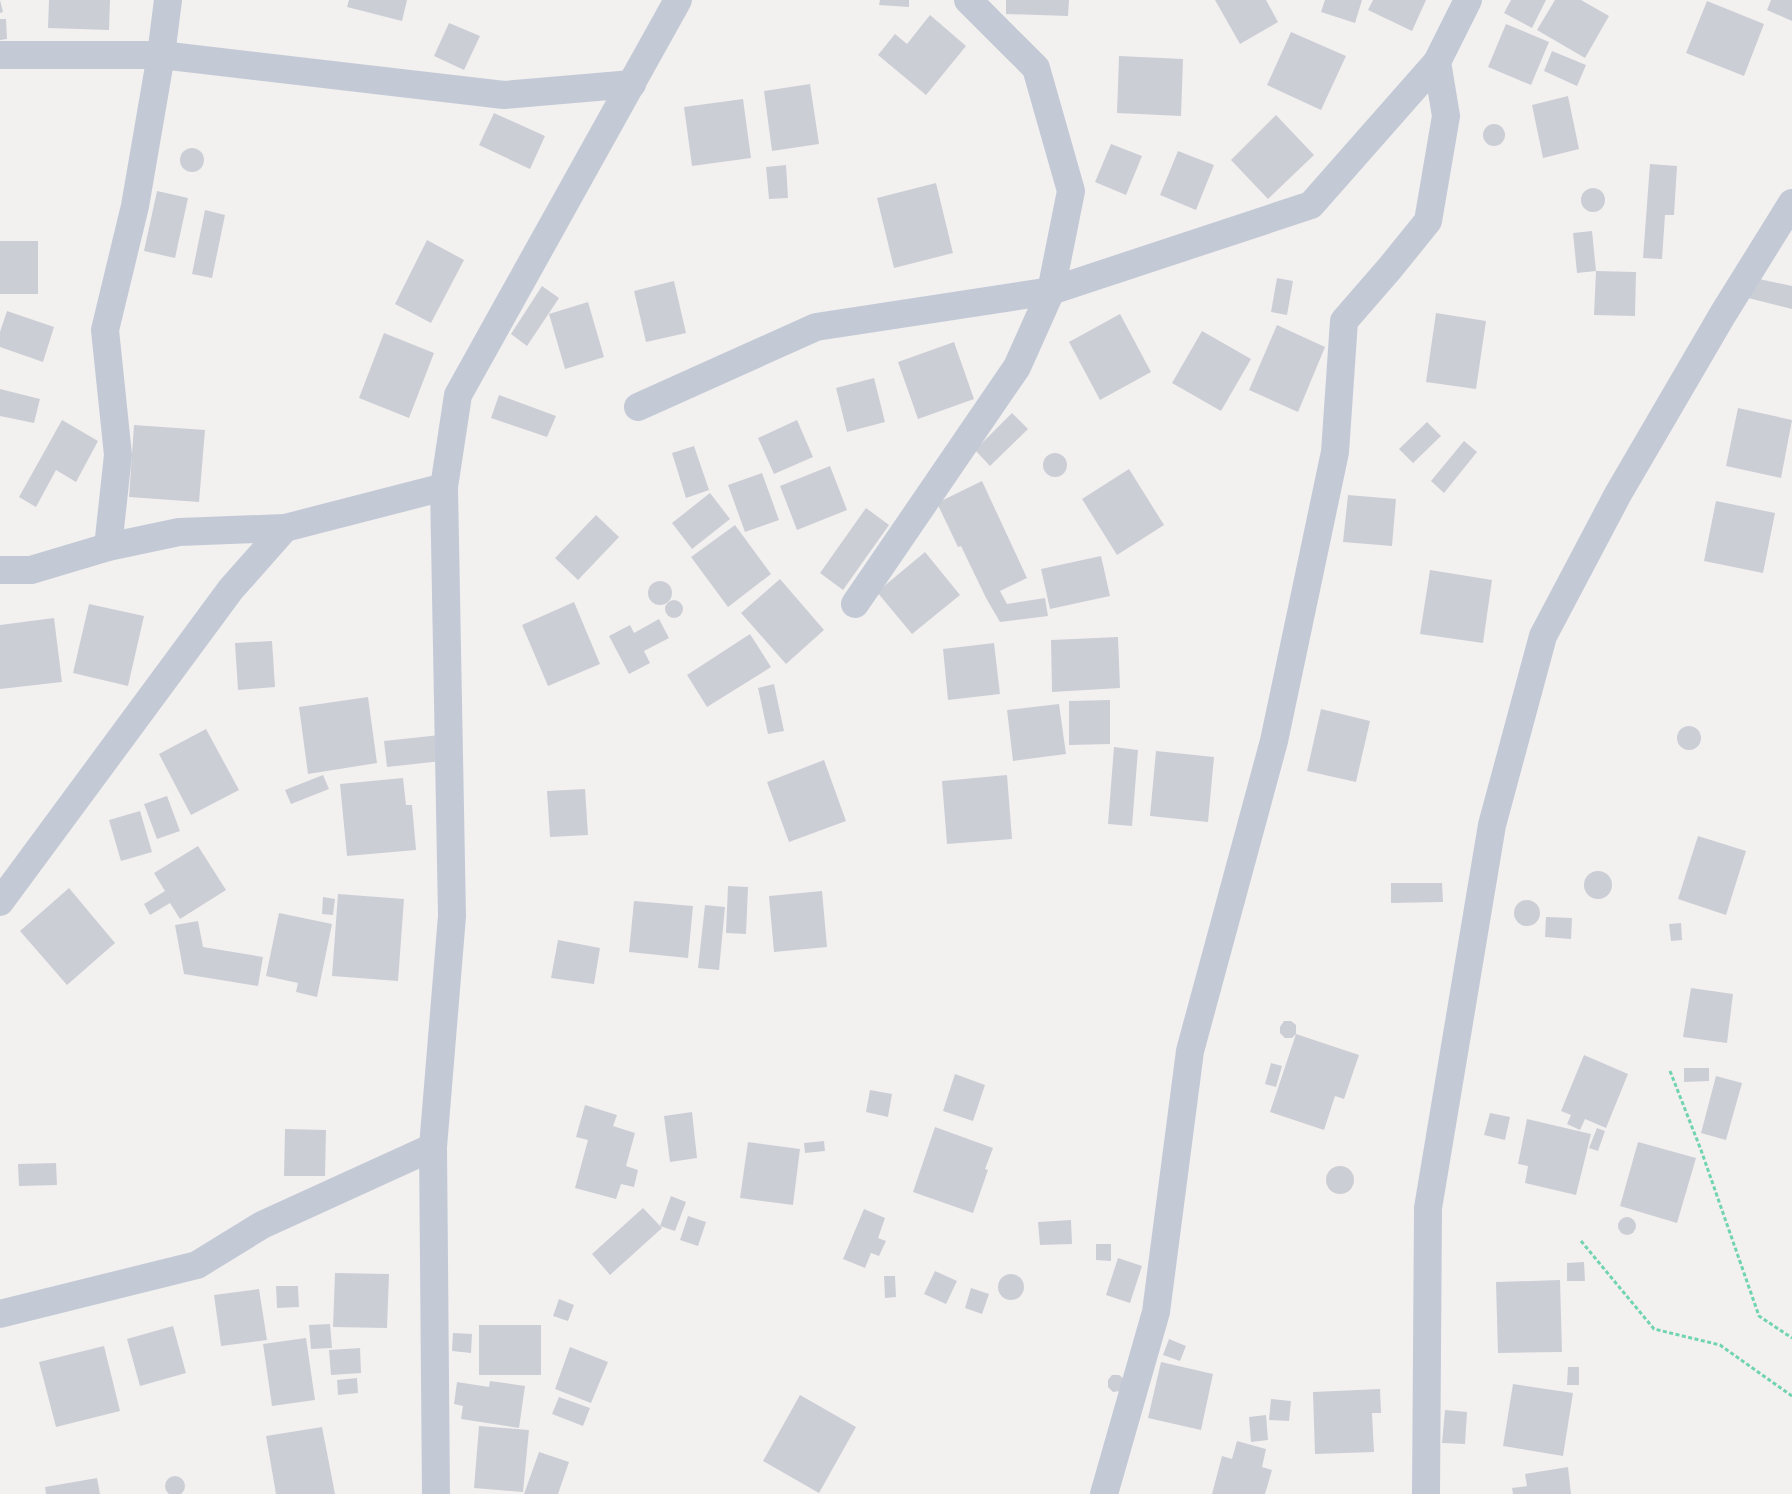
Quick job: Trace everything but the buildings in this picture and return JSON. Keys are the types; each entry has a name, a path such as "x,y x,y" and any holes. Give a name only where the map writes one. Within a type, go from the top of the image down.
{"street":[{"path":"108,547 118,455 105,330 135,206 161,55 168,0"},
{"path":"436,1494 433,1147 452,916 444,487 458,395 678,0"},
{"path":"855,604 1017,367 1051,292 1071,191 1036,68 968,0"},
{"path":"638,408 816,327 1051,292 1311,205 1437,62 1468,0"},
{"path":"0,55 161,55 504,95 632,84"},
{"path":"1104,1494 1156,1312 1190,1051 1274,741 1334,452 1344,321 1428,220 1446,116 1437,62"},
{"path":"1426,1494 1428,1208 1492,825 1543,636 1618,494 1723,314 1792,203"},
{"path":"0,570 31,570 108,547 179,532 285,528 444,487"},
{"path":"0,902 231,589 285,528"},
{"path":"0,1314 197,1265 262,1225 433,1147"}],"path":[{"path":"1670,1072 1702,1150 1759,1316 1792,1338"},
{"path":"1581,1241 1654,1329 1720,1345 1792,1396"}]}
